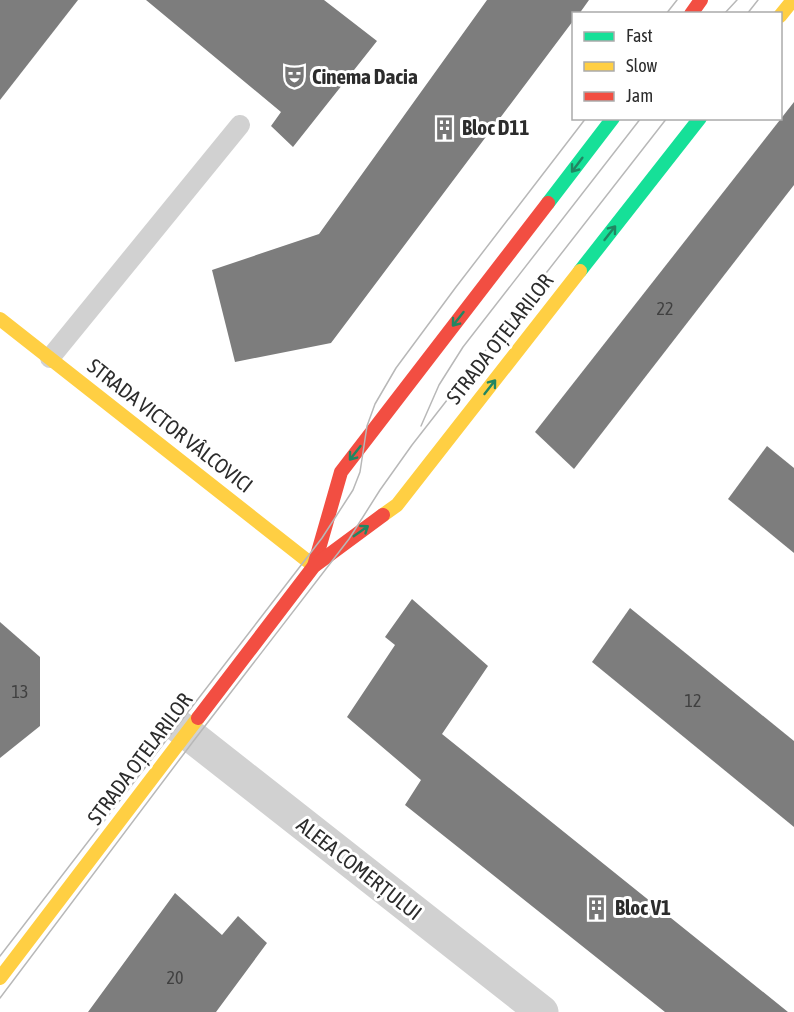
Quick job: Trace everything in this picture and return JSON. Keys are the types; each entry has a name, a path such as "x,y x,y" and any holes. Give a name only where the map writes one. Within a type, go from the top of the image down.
{"main road":[{"path":"782,14 793,0"},
{"name":"STRADA OȚELARILOR","path":"314,566 341,471 611,120"},
{"name":"STRADA OȚELARILOR","path":"0,978 182,728 314,566 397,505 698,120"},
{"name":"STRADA VICTOR VÂLCOVICI","path":"0,319 314,566"}],"street":[{"name":"ALEEA COMERȚULUI","path":"182,728 542,1012"}],"lane":[{"path":"50,358 240,125"}],"building":[{"path":"0,0 78,0 0,100"},
{"name":"Cinema Dacia","path":"146,0 324,0 377,41 293,147 271,126 281,112"},
{"name":"Bloc D11","path":"487,0 589,0 580,12 572,12 572,22 331,343 235,362 212,270 319,234"},
{"path":"794,102 794,185 574,469 535,432"},
{"path":"767,446 794,468 794,553 728,499"},
{"name":"Bloc V1","path":"412,599 488,666 442,734 788,1012 665,1012 405,805 421,780 347,717 395,645 385,637"},
{"path":"630,608 794,741 794,827 592,662"},
{"path":"0,622 40,657 40,726 0,758"},
{"path":"175,893 222,935 238,916 267,943 216,1012 88,1012"}],"tram line":[{"path":"668,12 677,0"},
{"path":"726,12 737,0"},
{"path":"749,12 758,0"},
{"path":"0,956 322,538 353,490 360,472 367,426 375,404 396,368 584,120"},
{"path":"421,426 439,385 463,347 639,120"},
{"path":"0,998 349,539 412,445 665,120"}],"traffic: fast":[{"path":"548,203 611,120"},
{"path":"580,271 698,120"}],"traffic: slow":[{"path":"782,14 793,0"},
{"path":"383,515 397,505 580,271"},
{"path":"0,319 314,566"},
{"path":"0,978 198,718"}],"traffic: jam":[{"path":"692,12 701,0"},
{"path":"314,566 341,472 548,203"},
{"path":"198,718 314,566 383,515"}],"place":[{"name":"Cinema Dacia","path":"294,77"},
{"name":"Bloc D11","path":"444,128"},
{"name":"Bloc V1","path":"597,908"}]}
